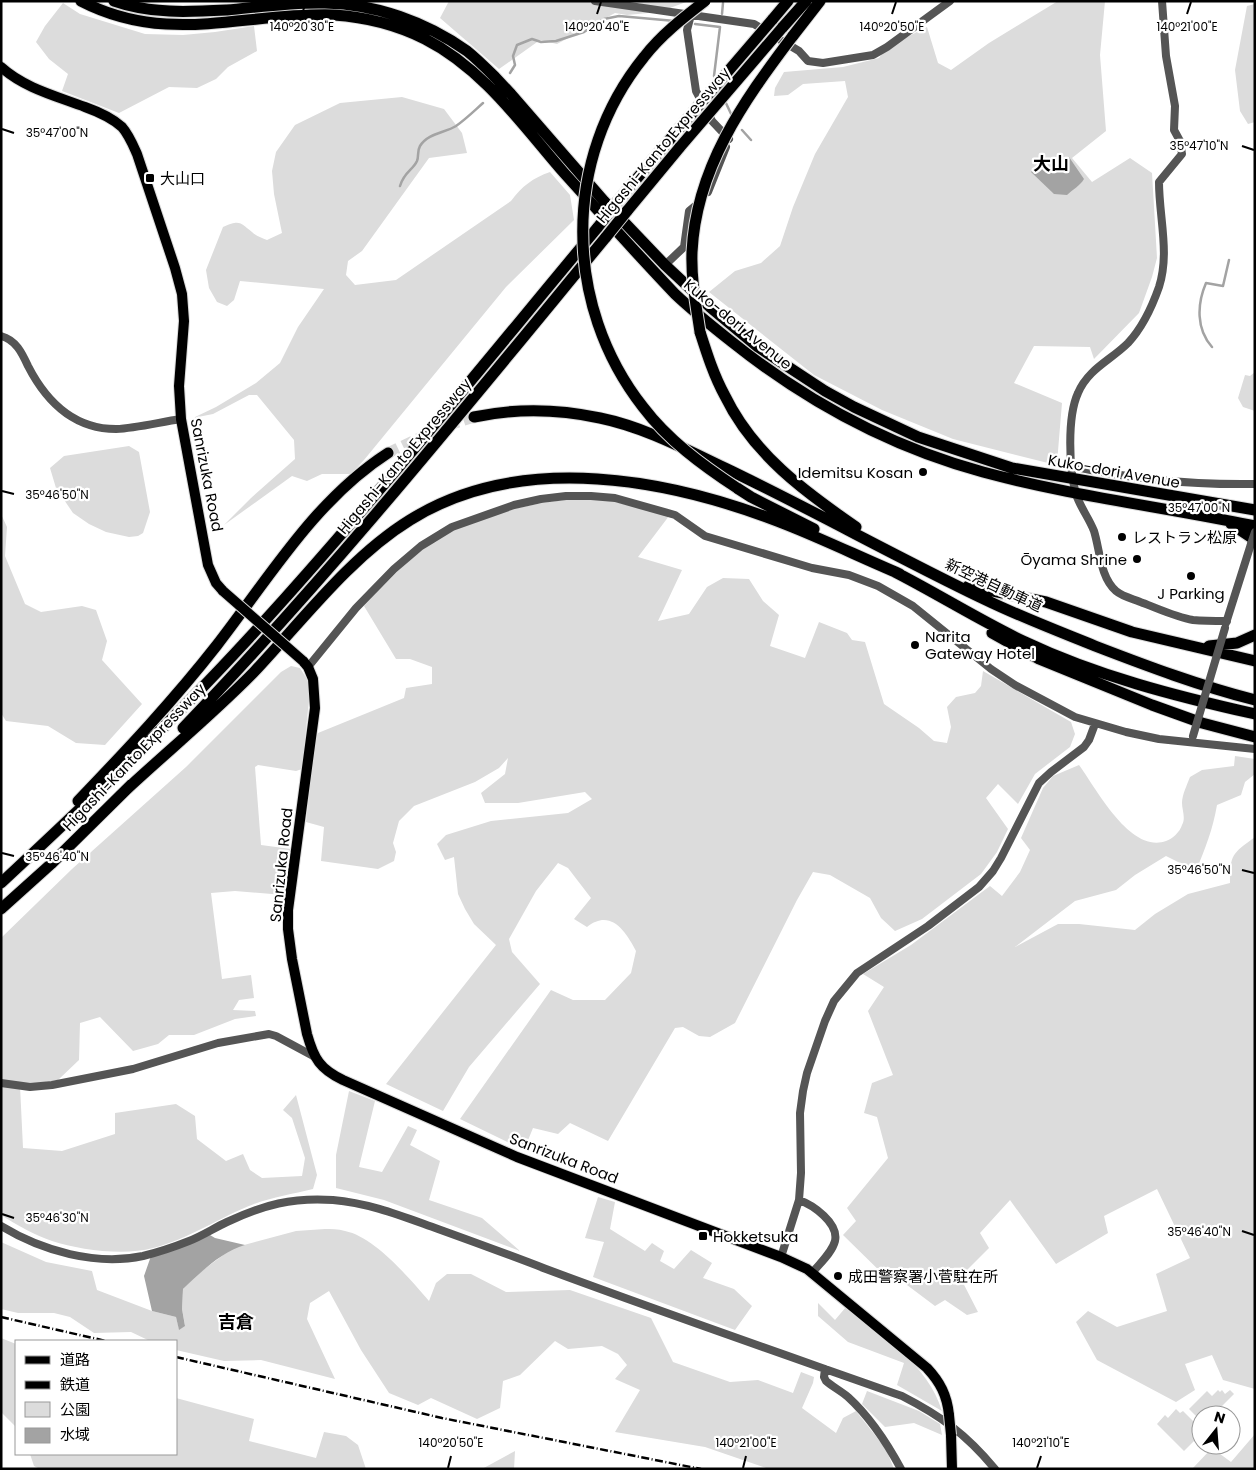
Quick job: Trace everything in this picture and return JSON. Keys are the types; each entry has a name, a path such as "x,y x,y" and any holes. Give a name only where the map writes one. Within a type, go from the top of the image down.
{"highway":[{"name":"Kuko-dori Avenue","path":"81,1 101,10 140,22 196,25 300,15 353,17 408,31 457,58 495,92 565,174 677,296 713,327 779,378 848,419 906,446 951,463 980,471 1076,494 1255,526"},
{"name":"Kuko-dori Avenue","path":"114,1 139,8 176,12 303,4 340,4 370,8 430,28 468,52 500,82 610,207 665,266 758,347 803,378 854,407 918,437 1012,468 1255,510"},
{"path":"705,1 670,29 645,55 633,71 607,114 594,149 585,191 582,208 585,271 599,326 616,366 631,390 658,424 675,441 698,461 737,488 1023,641 1108,675 1195,701 1255,714"},
{"name":"Higashi-Kanto Expressway","path":"1,883 109,782 250,637 437,421 618,201 788,1"},
{"name":"Higashi-Kanto Expressway","path":"1,909 51,864 127,789 167,744 257,650 477,395 680,147 806,1"},
{"path":"820,1 791,42 748,96 715,154 696,218 692,252 693,285 700,332 706,353 725,396 744,428 762,450 812,496 895,553"},
{"path":"474,417 544,410 602,418 630,426 761,485 895,553"},
{"path":"1,883 154,720 216,646 324,507 367,466 388,453"},
{"path":"127,789 252,673 362,556 410,519 467,493 536,479 583,478 637,483 699,496 788,525 900,574"},
{"path":"1219,519 1235,526 1253,542"},
{"name":"新空港自動車道","path":"895,553 1014,613 1194,682 1255,700"},
{"path":"934,574 976,588 1046,602 1119,629 1255,661"},
{"path":"946,600 1000,638 1039,659 1176,714 1255,737"},
{"path":"1187,644 1225,645 1237,643 1255,635"}],"main road":[{"name":"Sanrizuka Road","path":"1,67 10,75 32,88 103,114 123,128 130,138 164,233 182,294 184,321 179,386 181,419 208,565 216,583 223,591 305,664 313,679 315,708 291,880 288,930 307,1034 319,1064 332,1075 517,1157 781,1257 812,1273 926,1368 936,1379 944,1393 949,1414 952,1469"}],"street":[{"path":"595,1 754,24 791,42 808,61 823,63 873,56 950,1"},
{"path":"1162,1 1166,56 1175,106 1174,130 1180,141 1182,154 1159,182 1164,264 1159,286 1139,330 1127,344 1099,364 1078,393 1073,416 1070,453 1071,466 1076,494 1094,531 1105,576 1111,586 1124,596 1191,620 1226,624"},
{"path":"691,15 687,30 696,91 712,122 729,140"},
{"path":"665,266 684,247 689,211 706,196 729,140 761,86 791,42"},
{"path":"1,336 15,343 38,385 47,397 70,416 85,423 119,429 181,419"},
{"path":"1071,466 1096,472 1147,478 1225,484 1255,484"},
{"path":"305,664 394,569 421,546 452,527 514,505 541,499 566,496 615,498 675,515 705,536 812,568 850,575 878,586 914,606 991,669 1015,685 1075,717 1095,724 1159,739 1192,739 1255,749"},
{"path":"1090,522 1087,508 1089,503 1097,497"},
{"path":"1192,739 1255,532"},
{"path":"781,1257 799,1200 800,1113 803,1091 807,1073 834,1001 857,973 936,920 978,887 993,871 1001,858 1039,783 1084,747 1095,724"},
{"path":"1,1082 30,1087 52,1086 133,1069 218,1043 269,1034 315,1057"},
{"path":"1,1226 20,1236 61,1252 96,1258 126,1258 168,1249 261,1208 287,1200 316,1199 357,1203 398,1215 687,1321 902,1396 931,1410 961,1433 995,1469"},
{"path":"799,1200 814,1207 833,1228 835,1236 832,1247 812,1273"},
{"path":"826,1369 824,1377 826,1380 848,1398 866,1417 880,1434 901,1469"}],"green space":[{"path":"449,1 689,1 659,12 627,15 615,13 557,44 540,40 499,69 440,18"},
{"path":"1058,1 1105,1 1100,55 1106,131 1072,158 1092,182 1130,158 1152,173 1157,258 1139,313 1094,359 1090,347 1034,346 1014,383 1062,403 1057,463 1048,463 953,439 882,410 814,375 709,292 735,271 761,263 780,246 793,207 815,154 848,97 845,81 803,84 788,95 774,96 775,88 784,72 843,67 879,58 887,47 927,27 938,63 951,70 989,43"},
{"path":"63,3 80,14 145,34 183,35 254,26 257,51 228,67 216,79 197,88 169,87 119,113 62,91 68,74 49,59 36,42 45,26"},
{"path":"1255,4 1255,122 1248,124 1240,111 1235,70 1247,6"},
{"path":"402,97 444,109 462,133 467,153 429,158 362,251 348,261 346,275 355,285 396,280 511,201 528,183 550,172 570,195 574,220 506,287 351,474 322,474 307,481 292,476 224,525 295,459 294,440 257,395 249,395 213,414 193,418 216,407 256,383 280,363 298,327 324,289 240,281 234,300 227,306 217,302 209,288 206,270 223,227 239,223 255,235 267,240 282,233 274,194 272,171 276,152 295,125 340,103"},
{"path":"1255,372 1255,411 1243,407 1238,398 1245,375 1250,376"},
{"path":"129,446 139,452 150,512 143,533 138,536 129,537 106,532 89,524 73,513 56,488 50,468 64,456"},
{"path":"574,499 616,502 669,516 638,557 682,570 658,621 689,614 707,587 723,578 749,579 763,601 779,615 770,646 805,658 819,622 847,633 852,640 865,642 884,704 919,728 934,741 947,743 951,727 947,707 956,697 975,693 981,686 983,671 1071,722 1075,734 1070,747 1035,774 1018,804 998,784 986,798 1008,829 997,852 981,874 922,919 895,931 881,918 870,898 830,875 813,872 735,1023 710,1037 699,1036 683,1027 675,1028 608,1141 570,1123 558,1134 533,1128 524,1150 460,1119 551,990 573,1000 605,1000 631,973 636,951 622,930 610,921 603,920 587,927 574,919 591,898 568,868 558,863 536,891 509,939 512,952 540,984 469,1067 443,1111 386,1084 496,945 474,924 465,909 458,894 454,857 445,860 437,844 446,835 491,821 568,813 592,799 585,792 518,803 485,803 481,793 505,774 508,758 499,768 475,782 414,806 399,821 393,843 396,852 394,861 378,869 321,861 324,827 306,822 315,739 318,733 404,698 406,688 432,684 432,667 410,659 396,659 364,606 406,563 450,532 466,524 520,507"},
{"path":"1,514 7,527 5,556 25,604 41,612 82,606 96,610 107,641 102,660 142,704 105,745 76,743 48,726 6,721 1,713"},
{"path":"291,666 300,668 307,679 310,690 302,769 296,771 258,765 255,767 261,845 291,849 287,890 284,895 235,891 211,893 222,979 251,975 254,998 239,1000 233,1010 255,1011 256,1016 235,1019 194,1035 169,1035 158,1044 133,1051 100,1017 80,1023 79,1060 58,1080 20,1086 23,1148 62,1151 115,1134 115,1113 176,1104 195,1116 197,1139 226,1161 243,1154 250,1170 262,1178 302,1176 305,1158 292,1118 283,1110 296,1095 317,1175 313,1189 254,1204 192,1234 153,1248 129,1252 102,1251 63,1244 39,1236 1,1215 1,938 72,869 186,767 281,672"},
{"path":"1235,756 1255,759 1255,774 1245,782 1241,795 1217,805 1206,847 1196,871 1166,856 1135,875 1116,890 1075,901 1015,947 1058,924 1079,924 1135,930 1155,914 1188,894 1230,883 1231,866 1234,856 1241,847 1255,837 1255,1389 1223,1380 1212,1355 1185,1364 1195,1390 1176,1402 1097,1360 1076,1322 1088,1311 1117,1327 1167,1311 1156,1274 1190,1258 1157,1189 1104,1216 1108,1233 1056,1264 1010,1200 980,1233 989,1248 960,1277 978,1312 967,1315 945,1300 935,1306 899,1279 893,1284 843,1235 856,1221 847,1208 888,1158 877,1117 864,1113 872,1083 893,1075 868,1011 884,987 863,974 911,945 990,886 1002,896 1020,872 1030,850 1021,838 1043,788 1053,776 1079,765 1105,803 1127,829 1140,838 1153,842 1166,841 1178,833 1181,828 1184,817 1182,800 1190,777 1202,770 1234,766"},
{"path":"349,1091 375,1101 359,1167 382,1172 408,1126 417,1130 410,1145 440,1161 429,1200 482,1218 520,1251 384,1200 336,1188 336,1155"},
{"path":"598,1197 615,1202 610,1229 645,1251 652,1243 664,1251 660,1261 674,1269 691,1250 712,1263 703,1278 734,1289 752,1306 735,1330 593,1277 604,1242 585,1238"},
{"path":"337,1229 368,1241 391,1260 429,1301 436,1283 447,1274 471,1274 506,1292 570,1290 651,1318 673,1362 730,1382 758,1380 793,1393 801,1372 814,1377 802,1408 836,1433 843,1418 856,1411 886,1449 894,1469 769,1469 705,1447 615,1432 640,1390 615,1379 627,1365 618,1354 602,1346 568,1349 555,1341 520,1375 503,1381 500,1408 477,1419 431,1398 418,1405 389,1393 361,1350 329,1291 310,1303 307,1319 335,1379 261,1360 224,1361 178,1350 178,1340 148,1340 131,1332 94,1333 70,1317 54,1313 18,1313 1,1309 1,1242 46,1262 92,1271 97,1290 152,1311 176,1317 179,1329 185,1325 182,1309 183,1289 203,1270 233,1248 296,1231"},
{"path":"818,1303 835,1320 846,1307 889,1341 915,1365 926,1379 942,1411 897,1385 904,1363 848,1342 818,1316"},
{"path":"1,1338 15,1344 15,1426 1,1412"},
{"path":"1218,1390 1220,1392 1222,1390 1225,1394 1230,1390 1234,1394 1223,1405 1193,1405 1207,1391 1212,1396"},
{"path":"867,1391 919,1411 940,1424 942,1435 914,1423 885,1427 862,1404"},
{"path":"178,1399 254,1419 249,1441 316,1458 324,1432 346,1436 358,1445 366,1469 40,1469 34,1466 30,1455 178,1455"},
{"path":"1176,1409 1180,1413 1183,1411 1191,1419 1191,1444 1184,1451 1157,1424 1165,1415 1168,1418"},
{"path":"1255,1434 1255,1469 1192,1469 1205,1455 1222,1455 1231,1462 1237,1455 1241,1455 1241,1450"},
{"path":"515,1451 514,1469 482,1469"}],"water":[{"path":"1069,157 1084,179 1067,195 1054,194 1031,172 1034,169 1057,167"},
{"path":"210,1235 215,1238 245,1245 228,1252 204,1269 183,1289 182,1309 185,1326 179,1330 176,1317 152,1311 144,1276 151,1256"}],"waterway":[{"path":"722,14 723,3"},
{"path":"510,73 515,65 513,56 517,45 532,39 541,42 556,41 584,32 604,19 619,16 675,21"},
{"path":"695,24 720,27 714,76 716,80"},
{"path":"725,101 732,116"},
{"path":"400,186 404,177 417,161 419,148 423,142 427,138 456,126 483,103"},
{"path":"742,130 751,140"},
{"path":"1212,347 1203,332 1201,324 1201,299 1206,283 1223,286 1229,260"}],"tunnel":[{"path":"388,453 440,428 474,417"}],"railway":[{"path":"1,1317 102,1340"},
{"path":"178,1357 442,1418 701,1469"}],"place":[{"name":"大山口","path":"150,178"},
{"name":"Idemitsu Kosan","path":"923,472"},
{"name":"レストラン松原","path":"1122,537"},
{"name":"Ōyama Shrine","path":"1137,559"},
{"name":"J Parking","path":"1191,576"},
{"name":"Narita Gateway Hotel","path":"915,645"},
{"name":"Hokketsuka","path":"703,1236"},
{"name":"成田警察署小菅駐在所","path":"838,1276"}],"district":[{"name":"大山","path":"1051,163"},
{"name":"吉倉","path":"236,1321"}]}
